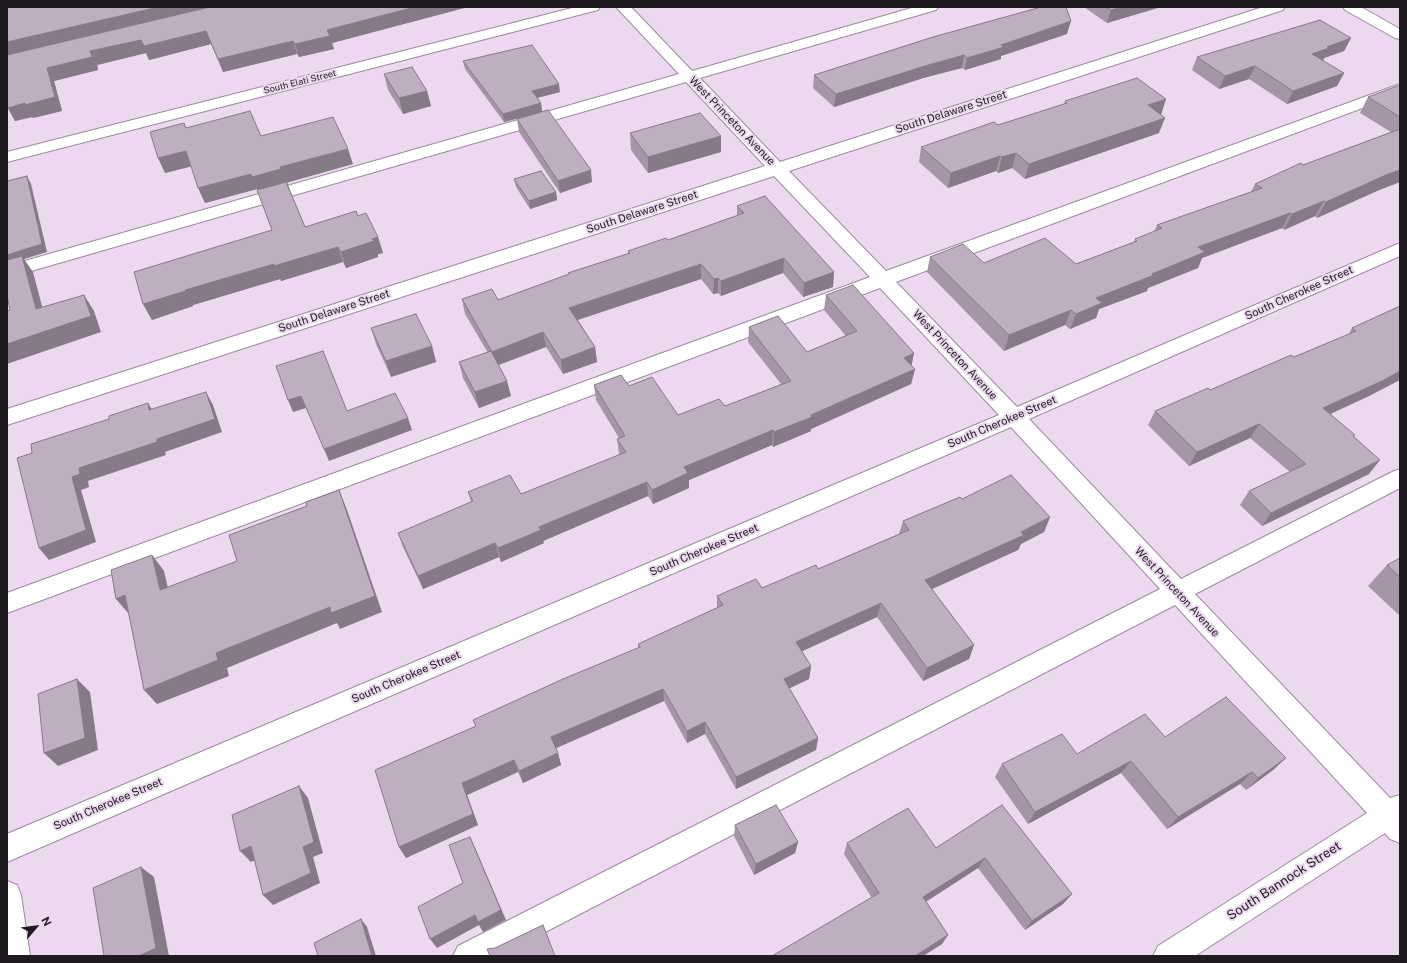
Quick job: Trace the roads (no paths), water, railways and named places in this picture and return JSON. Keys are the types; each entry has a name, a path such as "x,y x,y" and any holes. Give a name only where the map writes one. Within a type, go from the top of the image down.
{"street":[{"name":"South Elati Street","path":"7,158 593,7"},
{"name":"West Princeton Avenue","path":"623,7 1014,417 1177,592 1396,817"},
{"path":"7,272 931,7"},
{"name":"South Delaware Street","path":"7,417 1278,7"},
{"path":"1350,7 1400,35"},
{"path":"7,603 1400,89"},
{"name":"South Cherokee Street","path":"7,848 1014,417 1400,249"},
{"path":"468,956 1400,478"},
{"name":"South Bannock Street","path":"1168,956 1396,817"},
{"path":"7,895 15,956"}]}
